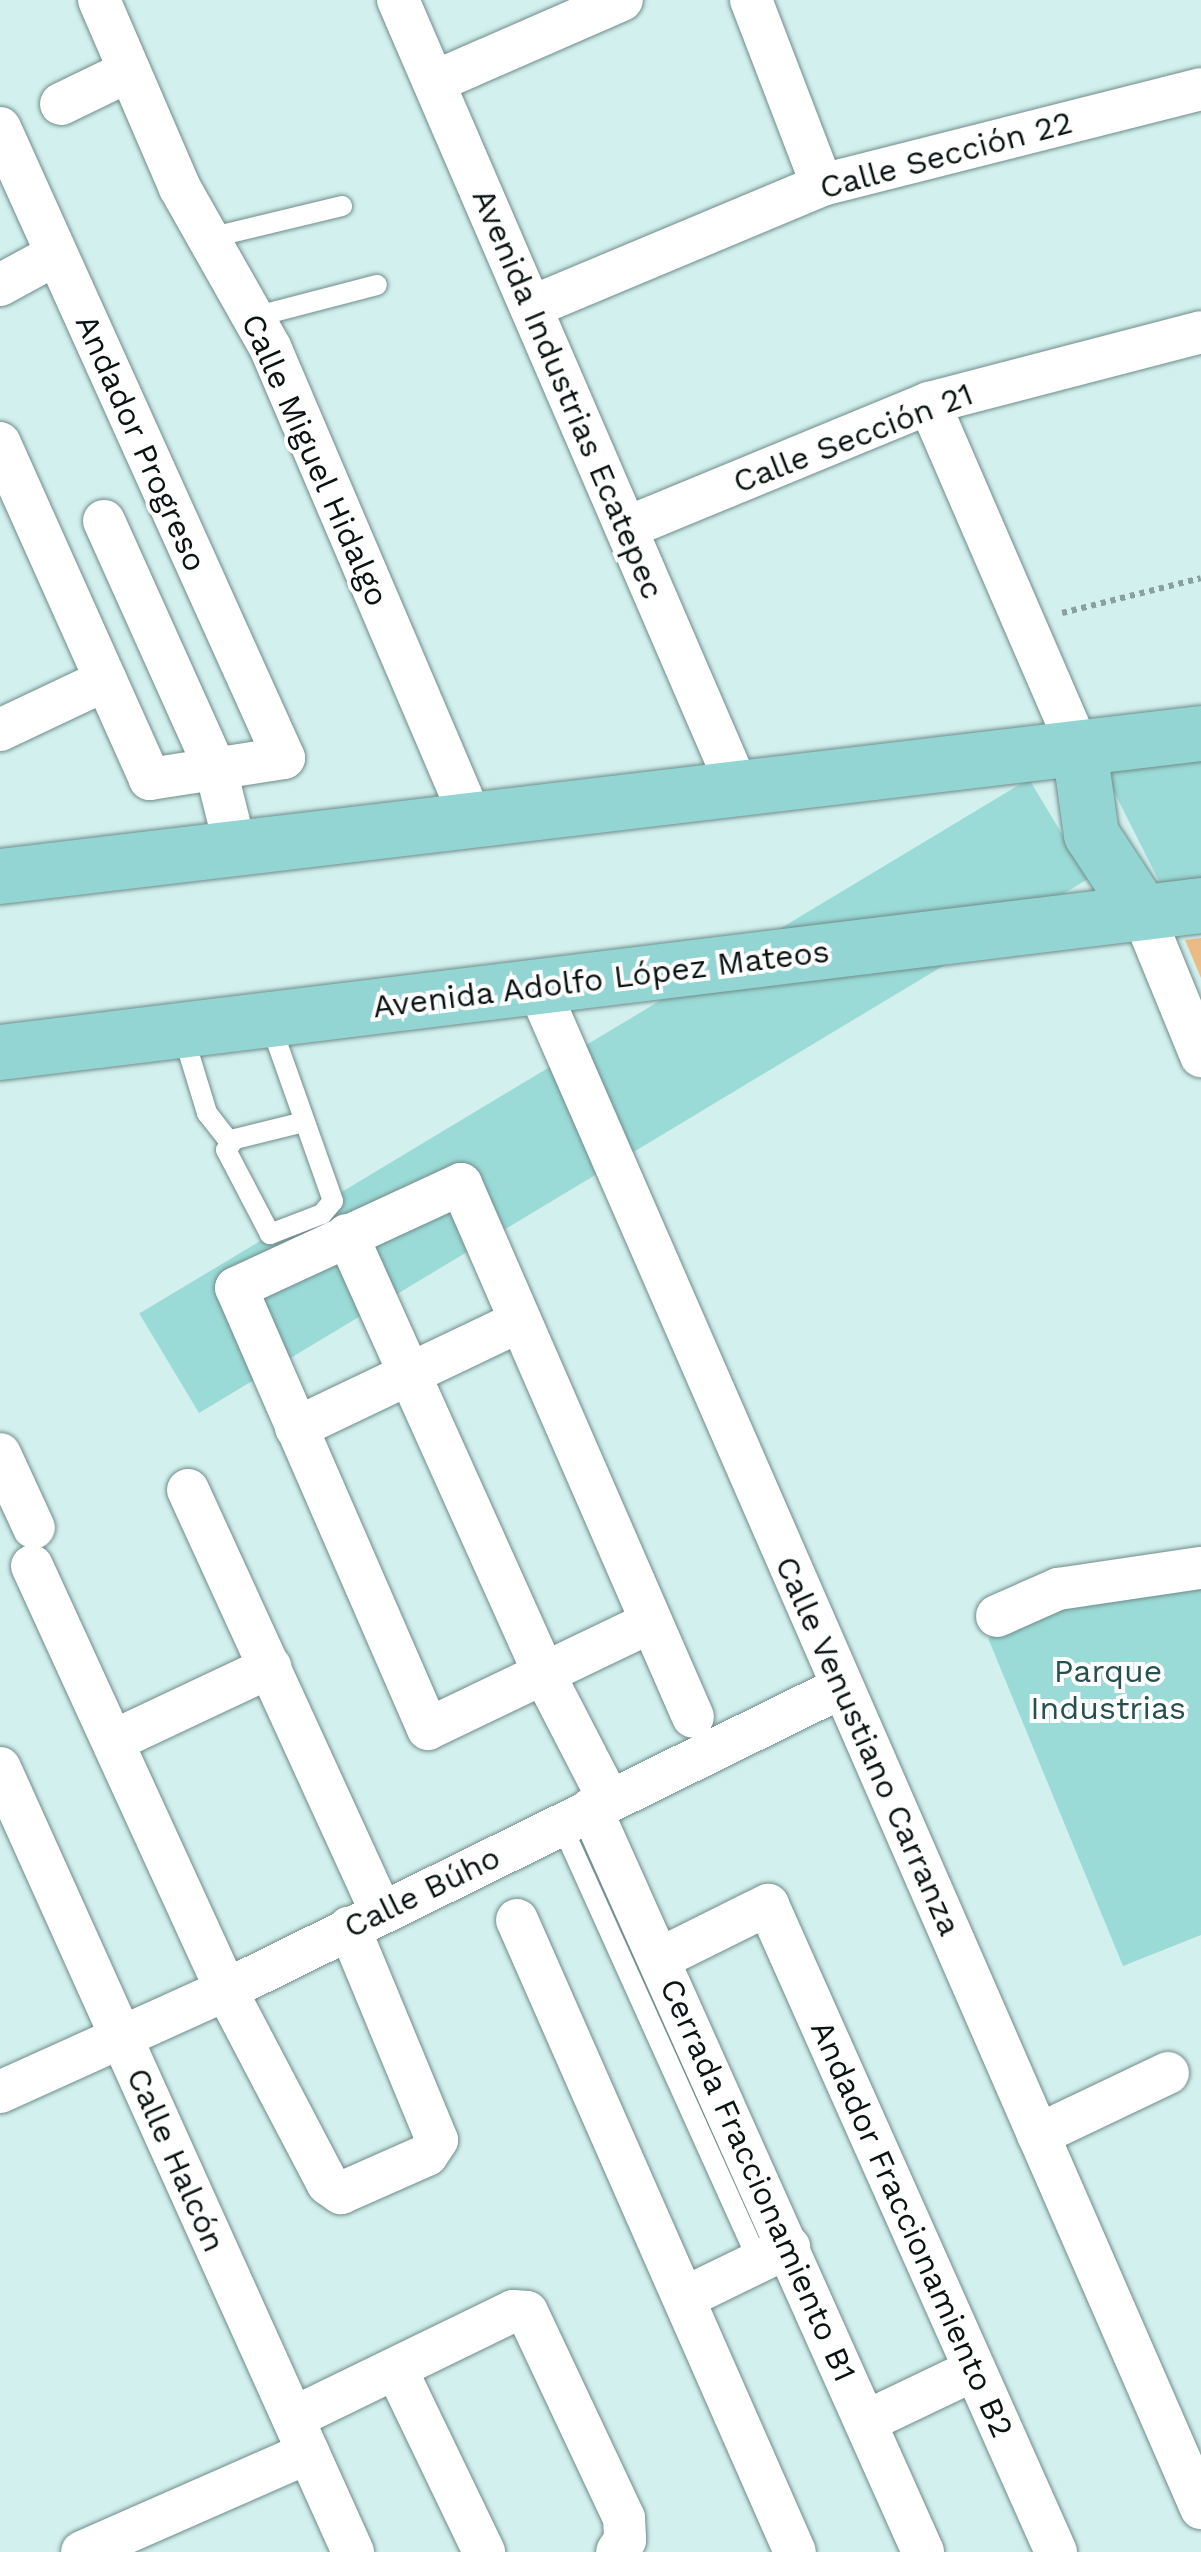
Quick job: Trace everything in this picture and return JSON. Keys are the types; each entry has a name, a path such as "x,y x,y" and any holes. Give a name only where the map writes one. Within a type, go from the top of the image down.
{"main road":[{"path":"0,876 470,816 1201,733"},
{"path":"1079,749 1091,834 1142,912"},
{"name":"Avenida Adolfo López Mateos","path":"0,1052 1201,904"}],"street":[{"name":"Calle Miguel Hidalgo","path":"99,0 205,238 254,317 470,816"},
{"name":"Avenida Industrias Ecatepec","path":"398,0 738,788"},
{"path":"434,82 622,0"},
{"path":"751,0 822,185"},
{"path":"61,104 128,71"},
{"name":"Calle Sección 22","path":"531,307 822,185 1201,89"},
{"name":"Andador Progreso","path":"0,128 284,758 216,770"},
{"path":"0,285 56,255"},
{"name":"Calle Sección 21","path":"626,528 929,402 1201,332"},
{"path":"929,402 1079,749"},
{"path":"0,443 150,779 216,770"},
{"path":"46,548 164,493"},
{"path":"104,521 216,770 235,846"},
{"path":"0,730 106,680"},
{"path":"1142,912 1201,1056"},
{"name":"Calle Venustiano Carranza","path":"536,983 1201,2508"},
{"path":"650,1623 545,1676 428,1728 236,1288 460,1184 693,1717"},
{"name":"Cerrada Fraccionamiento B1","path":"347,1235 545,1676 587,1811 659,1958 774,2254 866,2422 923,2552"},
{"path":"296,1428 409,1370 518,1322"},
{"path":"0,1454 32,1547 112,1741 226,1990 332,2189 346,2192 427,2155 436,2132 365,1920 270,1666 188,1490"},
{"path":"997,1616 1058,1589 1201,1568"},
{"path":"112,1741 270,1666"},
{"name":"Calle Búho","path":"0,2092 226,1990 842,1688"},
{"name":"Calle Halcón","path":"0,1768 353,2552"},
{"name":"Andador Fraccionamiento B2","path":"659,1958 768,1905 1056,2552"},
{"path":"517,1920 795,2552"},
{"path":"1038,2135 1168,2072"},
{"path":"684,2298 774,2254"},
{"path":"82,2552 301,2436 397,2371 513,2312 527,2312 624,2518 625,2540 617,2552"},
{"path":"866,2422 974,2370"},
{"path":"397,2371 484,2552"}],"lane":[{"path":"205,238 342,206"},
{"path":"254,317 377,285"},
{"path":"230,1142 227,1156 261,1227 274,1234 322,1214 332,1201 270,1021"},
{"path":"182,1030 207,1113 230,1142"},
{"path":"230,1142 304,1122"},
{"path":"587,1811 774,2254"}],"path":[{"path":"1023,623 1201,578"}],"green space":[{"path":"1201,757 1201,878 1160,883 1102,768"},
{"path":"1029,779 1089,878 199,1413 139,1314"},
{"name":"Parque Industrias","path":"1201,1584 1201,1935 1123,1966 988,1638 1047,1607"}],"building":[{"path":"1201,938 1201,978 1185,940"}]}
